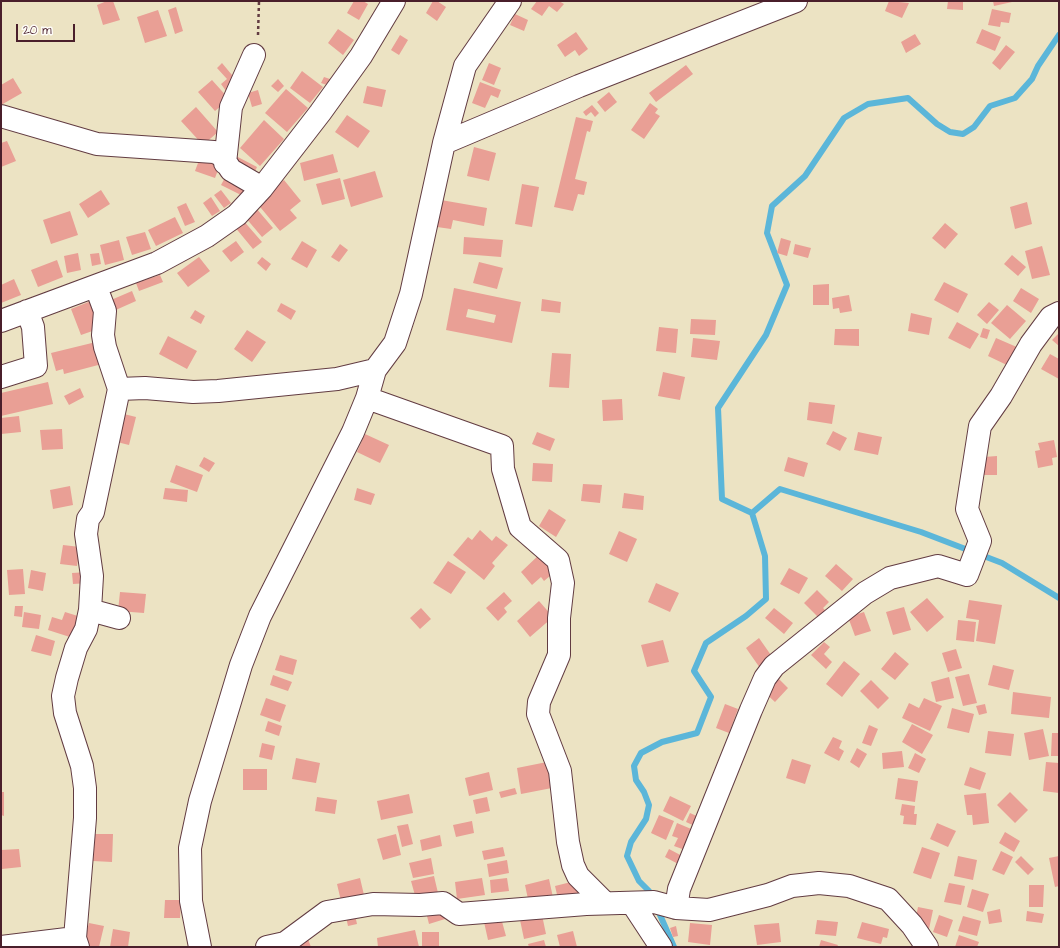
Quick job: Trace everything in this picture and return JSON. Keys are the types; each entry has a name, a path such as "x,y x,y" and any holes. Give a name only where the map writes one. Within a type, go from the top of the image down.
{"street":[{"path":"1,321 96,287 157,263 201,240 237,215 262,188 320,113 361,56 394,1"},
{"path":"194,943 191,901 190,848 200,801 241,665 260,616 352,432 366,398 375,370 395,342 403,322 444,143 465,66 510,1"},
{"path":"444,143 579,86 796,1"},
{"path":"225,163 231,107 254,55"},
{"path":"1,116 97,144 214,152 221,155 231,170 262,188"},
{"path":"1,947 77,943 85,818 85,788 82,766 65,712 63,696 76,648 86,629 90,610 92,576 86,534 88,519 93,512 119,389 105,347 103,335 105,311 96,287"},
{"path":"1,377 36,366 33,327 27,311"},
{"path":"676,908 679,889 719,790 766,678 774,666 865,592 890,578 938,566 967,575 980,541 967,509 980,426 1012,379 1031,344 1051,316 1059,312"},
{"path":"119,389 144,388 193,392 212,391 337,379 375,370"},
{"path":"366,398 502,446 503,469 520,528 558,560 563,583 559,618 559,655 539,702 538,714 560,771 568,842 574,865 578,876 605,903"},
{"path":"90,610 119,618"},
{"path":"267,947 284,944 327,912 372,904 420,905 444,903 459,914 605,903 654,902 676,908 709,910 768,895 792,886 819,883 849,886 888,899 912,925 927,947"},
{"path":"632,903 661,947"}],"path":[{"path":"254,55 258,37 259,1"}],"building":[{"path":"107,1 113,1 120,20 103,25 97,5"},
{"path":"354,1 363,1 368,4 359,20 347,13"},
{"path":"433,1 437,1 446,7 437,21 426,13"},
{"path":"537,1 559,1 564,4 557,12 549,6 542,16 531,9"},
{"path":"889,1 909,3 902,18 885,11"},
{"path":"948,1 963,1 963,10 947,9"},
{"path":"993,1 1012,1 1012,2 994,6"},
{"path":"176,7 183,31 175,34 168,10"},
{"path":"992,9 1011,13 1009,23 1001,22 1000,27 988,25"},
{"path":"158,10 167,36 145,43 137,17"},
{"path":"515,14 528,20 524,31 510,25"},
{"path":"338,29 354,40 343,55 328,43"},
{"path":"982,29 1001,37 995,51 976,43"},
{"path":"576,32 588,49 579,56 575,50 565,57 557,45"},
{"path":"915,34 921,44 906,53 901,42"},
{"path":"400,35 408,40 399,55 391,50"},
{"path":"1006,45 1015,52 1000,70 992,63"},
{"path":"222,63 237,81 226,91 221,84 227,79 217,68"},
{"path":"489,63 501,68 494,85 482,80"},
{"path":"686,65 693,74 656,102 649,93"},
{"path":"302,71 323,87 310,103 290,88"},
{"path":"324,77 330,79 327,85 321,83"},
{"path":"13,78 22,93 1,105 1,85"},
{"path":"278,79 284,86 278,92 271,86"},
{"path":"212,80 229,99 215,111 198,92"},
{"path":"480,82 501,90 498,98 491,95 485,108 472,103"},
{"path":"367,86 386,90 382,107 363,103"},
{"path":"286,89 308,108 287,132 265,113"},
{"path":"258,90 262,104 252,107 248,93"},
{"path":"609,92 617,102 605,112 597,102"},
{"path":"650,103 658,109 655,113 660,116 644,139 631,130"},
{"path":"592,105 599,113 595,117 591,112 586,116 583,112"},
{"path":"196,107 218,132 203,145 181,121"},
{"path":"347,115 370,131 358,148 335,132"},
{"path":"576,117 593,121 590,132 587,131 575,179 587,182 584,195 578,194 573,211 554,207"},
{"path":"264,120 284,139 260,166 240,148"},
{"path":"7,141 16,161 1,167 1,143"},
{"path":"474,147 496,153 489,181 467,176"},
{"path":"333,154 338,172 304,181 300,163"},
{"path":"201,155 221,162 215,178 195,171"},
{"path":"234,155 257,167 253,176 230,164"},
{"path":"375,171 383,197 351,207 343,180"},
{"path":"227,174 249,186 243,196 221,185"},
{"path":"340,178 345,199 322,205 316,184"},
{"path":"284,180 301,201 290,210 297,218 280,231 256,202"},
{"path":"522,184 539,187 532,227 515,224"},
{"path":"101,190 110,204 88,218 79,204"},
{"path":"221,190 231,203 224,208 214,195"},
{"path":"211,197 220,211 212,216 203,203"},
{"path":"441,200 487,208 484,226 453,220 451,229 437,227"},
{"path":"1027,202 1032,224 1015,229 1010,207"},
{"path":"186,203 195,222 185,226 177,207"},
{"path":"256,208 273,228 262,237 245,217"},
{"path":"70,211 78,235 51,244 43,220"},
{"path":"175,217 183,233 156,246 148,230"},
{"path":"242,219 262,242 253,249 234,226"},
{"path":"945,223 958,234 945,249 932,238"},
{"path":"145,232 151,249 132,255 126,237"},
{"path":"464,237 503,240 501,257 463,254"},
{"path":"781,238 791,241 787,256 777,253"},
{"path":"119,240 124,260 105,265 100,245"},
{"path":"236,241 244,252 231,262 222,251"},
{"path":"302,241 317,250 307,268 291,259"},
{"path":"340,244 348,250 339,262 331,257"},
{"path":"795,244 811,248 808,258 793,254"},
{"path":"1042,246 1050,275 1032,279 1025,251"},
{"path":"78,253 81,270 67,273 64,256"},
{"path":"99,253 101,264 92,266 90,254"},
{"path":"1012,255 1026,267 1018,276 1004,264"},
{"path":"199,257 210,271 188,287 177,273"},
{"path":"262,257 271,264 266,271 257,263"},
{"path":"57,260 63,277 38,287 31,270"},
{"path":"479,262 503,268 497,289 473,283"},
{"path":"160,275 163,282 139,291 136,283"},
{"path":"14,279 21,295 1,303 1,285"},
{"path":"944,282 968,294 958,313 934,300"},
{"path":"829,284 829,305 813,305 813,285"},
{"path":"454,288 521,302 512,343 446,330","holes":["468,309 496,315 494,323 466,317"]},
{"path":"1021,288 1039,299 1031,313 1013,301"},
{"path":"132,291 136,301 109,313 104,303"},
{"path":"849,295 852,311 840,313 839,308 833,309 832,298"},
{"path":"96,299 101,328 81,335 71,309"},
{"path":"542,299 561,302 560,313 541,311"},
{"path":"989,302 999,310 987,324 977,315"},
{"path":"281,303 296,311 291,320 277,311"},
{"path":"1007,305 1026,321 1010,339 991,323"},
{"path":"195,310 205,316 201,324 190,318"},
{"path":"911,313 932,318 929,335 908,331"},
{"path":"691,319 716,320 715,335 690,334"},
{"path":"957,322 979,334 970,349 948,338"},
{"path":"659,327 678,329 676,353 656,351"},
{"path":"983,328 990,330 987,339 980,337"},
{"path":"835,329 859,329 859,346 834,345"},
{"path":"247,330 266,342 252,362 234,349"},
{"path":"1059,333 1059,346 1052,340"},
{"path":"168,336 197,351 187,369 159,354"},
{"path":"693,338 720,341 717,360 691,357"},
{"path":"996,338 1019,348 1011,367 988,356"},
{"path":"96,342 102,364 64,374 63,369 56,371 51,353"},
{"path":"552,353 571,354 569,388 549,387"},
{"path":"1050,354 1059,359 1059,379 1041,369"},
{"path":"663,372 685,377 680,400 658,396"},
{"path":"48,382 53,404 1,416 1,393"},
{"path":"80,388 84,397 69,405 64,396"},
{"path":"622,399 623,420 603,421 602,400"},
{"path":"809,402 835,405 832,424 807,420"},
{"path":"120,413 136,417 129,445 113,441"},
{"path":"19,416 21,432 1,434 1,418"},
{"path":"62,429 63,449 42,450 40,430"},
{"path":"833,431 847,438 840,451 826,444"},
{"path":"537,432 555,439 550,451 532,444"},
{"path":"858,432 882,437 878,455 854,450"},
{"path":"365,434 389,445 380,463 357,452"},
{"path":"1054,440 1057,457 1052,458 1053,465 1038,468 1035,451 1040,450 1038,443"},
{"path":"997,456 997,475 984,475 984,457"},
{"path":"204,457 215,463 209,472 199,466"},
{"path":"788,457 808,463 804,477 784,471"},
{"path":"533,463 553,464 552,482 532,481"},
{"path":"176,465 203,475 197,492 170,482"},
{"path":"583,484 602,485 600,503 581,501"},
{"path":"70,486 73,505 53,509 50,490"},
{"path":"165,488 188,490 187,502 163,499"},
{"path":"357,488 375,494 371,505 354,500"},
{"path":"624,493 644,496 643,510 622,508"},
{"path":"549,509 566,520 556,537 539,526"},
{"path":"480,530 492,541 496,536 508,545 492,563 495,566 484,580 453,555 468,537 472,540"},
{"path":"619,531 637,539 627,562 609,554"},
{"path":"63,545 80,547 77,566 60,564"},
{"path":"541,553 557,570 544,581 541,577 532,585 521,572"},
{"path":"448,561 466,572 451,594 433,583"},
{"path":"836,564 853,579 842,591 825,576"},
{"path":"789,568 808,578 799,594 780,584"},
{"path":"23,569 25,594 9,595 7,570"},
{"path":"31,570 46,573 43,591 28,588"},
{"path":"88,572 88,583 73,584 72,573"},
{"path":"656,583 679,593 670,612 648,602"},
{"path":"817,590 829,602 823,608 829,614 822,621 804,603"},
{"path":"120,592 146,594 144,613 118,611"},
{"path":"504,592 512,601 504,608 507,612 498,621 486,608"},
{"path":"927,598 944,617 927,632 910,612"},
{"path":"969,600 1002,605 995,644 976,641 979,620 966,618"},
{"path":"539,601 553,617 530,637 517,621"},
{"path":"15,606 23,606 22,617 14,616"},
{"path":"904,607 911,630 893,635 886,612"},
{"path":"421,608 431,619 420,629 410,618"},
{"path":"774,608 793,623 784,634 765,618"},
{"path":"24,612 41,615 39,629 22,627"},
{"path":"65,612 81,617 73,638 48,630 52,617 62,620"},
{"path":"864,612 871,631 855,636 848,617"},
{"path":"958,620 976,622 974,642 956,640"},
{"path":"36,635 55,641 51,656 31,651"},
{"path":"759,638 773,658 760,668 746,648"},
{"path":"663,640 669,662 647,667 641,645"},
{"path":"824,642 830,647 824,654 832,662 826,669 811,655"},
{"path":"956,649 962,668 948,672 942,653"},
{"path":"895,652 909,664 895,680 881,669"},
{"path":"280,655 297,660 293,675 275,670"},
{"path":"844,661 860,674 842,697 826,684"},
{"path":"993,665 1014,670 1009,690 988,685"},
{"path":"969,674 977,703 963,706 955,677"},
{"path":"273,675 292,682 288,691 270,685"},
{"path":"776,676 788,688 775,702 762,690"},
{"path":"949,677 954,698 936,702 931,682"},
{"path":"871,680 889,698 878,709 860,691"},
{"path":"1013,692 1051,697 1049,718 1011,714"},
{"path":"266,698 286,705 280,722 260,715"},
{"path":"924,698 942,706 930,731 902,718 909,703 919,708"},
{"path":"725,704 738,709 729,733 716,728"},
{"path":"985,704 987,713 979,715 976,706"},
{"path":"952,708 974,714 969,733 947,728"},
{"path":"268,721 282,726 279,736 265,731"},
{"path":"912,724 933,735 922,754 902,742"},
{"path":"869,725 878,729 871,746 862,743"},
{"path":"1043,729 1049,756 1029,760 1024,733"},
{"path":"988,731 1014,734 1011,756 985,753"},
{"path":"1052,733 1059,733 1059,756 1051,756"},
{"path":"833,737 842,741 839,748 844,751 839,761 824,753"},
{"path":"262,743 275,746 272,760 259,757"},
{"path":"857,748 867,754 859,768 850,762"},
{"path":"902,751 904,767 883,769 882,753"},
{"path":"915,753 926,759 919,773 908,768"},
{"path":"296,758 320,763 316,783 292,779"},
{"path":"792,759 811,765 805,784 786,778"},
{"path":"552,761 557,787 521,794 517,768"},
{"path":"1046,762 1059,763 1059,793 1043,791"},
{"path":"970,767 986,773 980,790 964,785"},
{"path":"243,769 267,769 267,790 243,790"},
{"path":"489,772 493,790 469,796 465,778"},
{"path":"898,778 918,781 915,802 895,799"},
{"path":"515,788 517,794 501,798 499,792"},
{"path":"1,792 4,792 4,816 1,815"},
{"path":"1010,792 1028,810 1015,823 997,805"},
{"path":"986,793 989,823 973,825 972,815 967,815 964,795"},
{"path":"409,794 413,813 381,820 377,801"},
{"path":"670,796 691,806 683,821 663,811"},
{"path":"317,797 337,800 335,814 315,811"},
{"path":"487,797 490,811 476,814 473,800"},
{"path":"902,804 915,806 914,814 917,814 916,825 903,824 904,816 900,815"},
{"path":"690,813 701,818 697,827 686,822"},
{"path":"659,815 674,821 666,840 651,833"},
{"path":"472,821 474,833 456,837 453,825"},
{"path":"677,823 696,831 685,850 674,846 678,838 672,836"},
{"path":"937,823 956,831 948,847 930,839"},
{"path":"408,824 413,844 402,847 397,826"},
{"path":"1005,832 1020,841 1014,852 999,843"},
{"path":"94,834 113,834 112,862 93,861"},
{"path":"396,834 401,855 383,860 377,839"},
{"path":"440,835 442,846 422,851 420,840"},
{"path":"503,847 505,856 484,860 482,851"},
{"path":"922,847 940,853 931,879 913,873"},
{"path":"19,849 21,867 2,869 1,850"},
{"path":"669,849 686,858 682,866 665,857"},
{"path":"1001,851 1013,857 1004,875 992,870"},
{"path":"958,856 977,860 973,880 954,876"},
{"path":"1021,856 1034,869 1028,875 1015,862"},
{"path":"1059,856 1059,886 1055,887 1049,858"},
{"path":"431,858 434,874 413,878 409,863"},
{"path":"507,860 509,873 489,877 487,864"},
{"path":"434,876 438,893 416,899 411,881"},
{"path":"360,878 364,895 341,901 337,884"},
{"path":"482,878 485,895 457,899 455,882"},
{"path":"507,878 509,891 491,893 490,880"},
{"path":"549,879 554,902 528,899 525,885"},
{"path":"579,880 583,898 559,903 555,886"},
{"path":"949,883 965,886 961,905 944,902"},
{"path":"1029,885 1044,885 1043,907 1029,907"},
{"path":"972,889 989,894 983,912 967,907"},
{"path":"165,900 181,900 180,918 164,918"},
{"path":"918,907 933,910 929,929 914,926"},
{"path":"1000,909 1002,922 989,924 987,912"},
{"path":"443,911 445,919 429,924 427,916"},
{"path":"1027,911 1044,914 1042,923 1026,921"},
{"path":"355,915 357,924 348,926 346,917"},
{"path":"542,915 546,934 524,939 520,920"},
{"path":"939,915 953,920 947,937 933,932"},
{"path":"963,916 981,921 977,936 958,931"},
{"path":"501,918 506,936 488,940 484,922"},
{"path":"817,920 838,922 836,936 815,934"},
{"path":"862,922 889,929 887,938 883,937 881,944 857,938"},
{"path":"89,923 104,926 99,947 83,946"},
{"path":"690,923 712,925 710,945 688,942"},
{"path":"779,923 781,942 757,945 754,925"},
{"path":"676,926 678,936 673,937 670,928"},
{"path":"113,929 130,932 128,947 110,947"},
{"path":"415,930 419,947 378,947 377,938"},
{"path":"573,931 577,947 560,947 557,935"},
{"path":"422,932 439,932 439,947 422,947"},
{"path":"959,935 979,942 977,947 955,947"},
{"path":"308,939 311,947 297,947"},
{"path":"544,940 546,947 529,947 528,944"},
{"path":"821,940 838,945 837,947 819,947"}],"waterway":[{"path":"652,898 649,891 639,881 627,856 631,842 646,819 649,805 644,792 636,780 634,766 641,753 662,742 697,733 711,697 694,671 706,643 746,616 766,599 765,556 752,513 722,499 718,408 766,335 787,285 767,233 772,206 805,176 844,118 868,104 908,98 937,124 950,132 963,134 974,127 990,106 1015,98 1032,79 1038,66 1059,35"},
{"path":"752,513 780,489 921,532 1002,563 1059,598"},
{"path":"657,908 674,947"}]}
